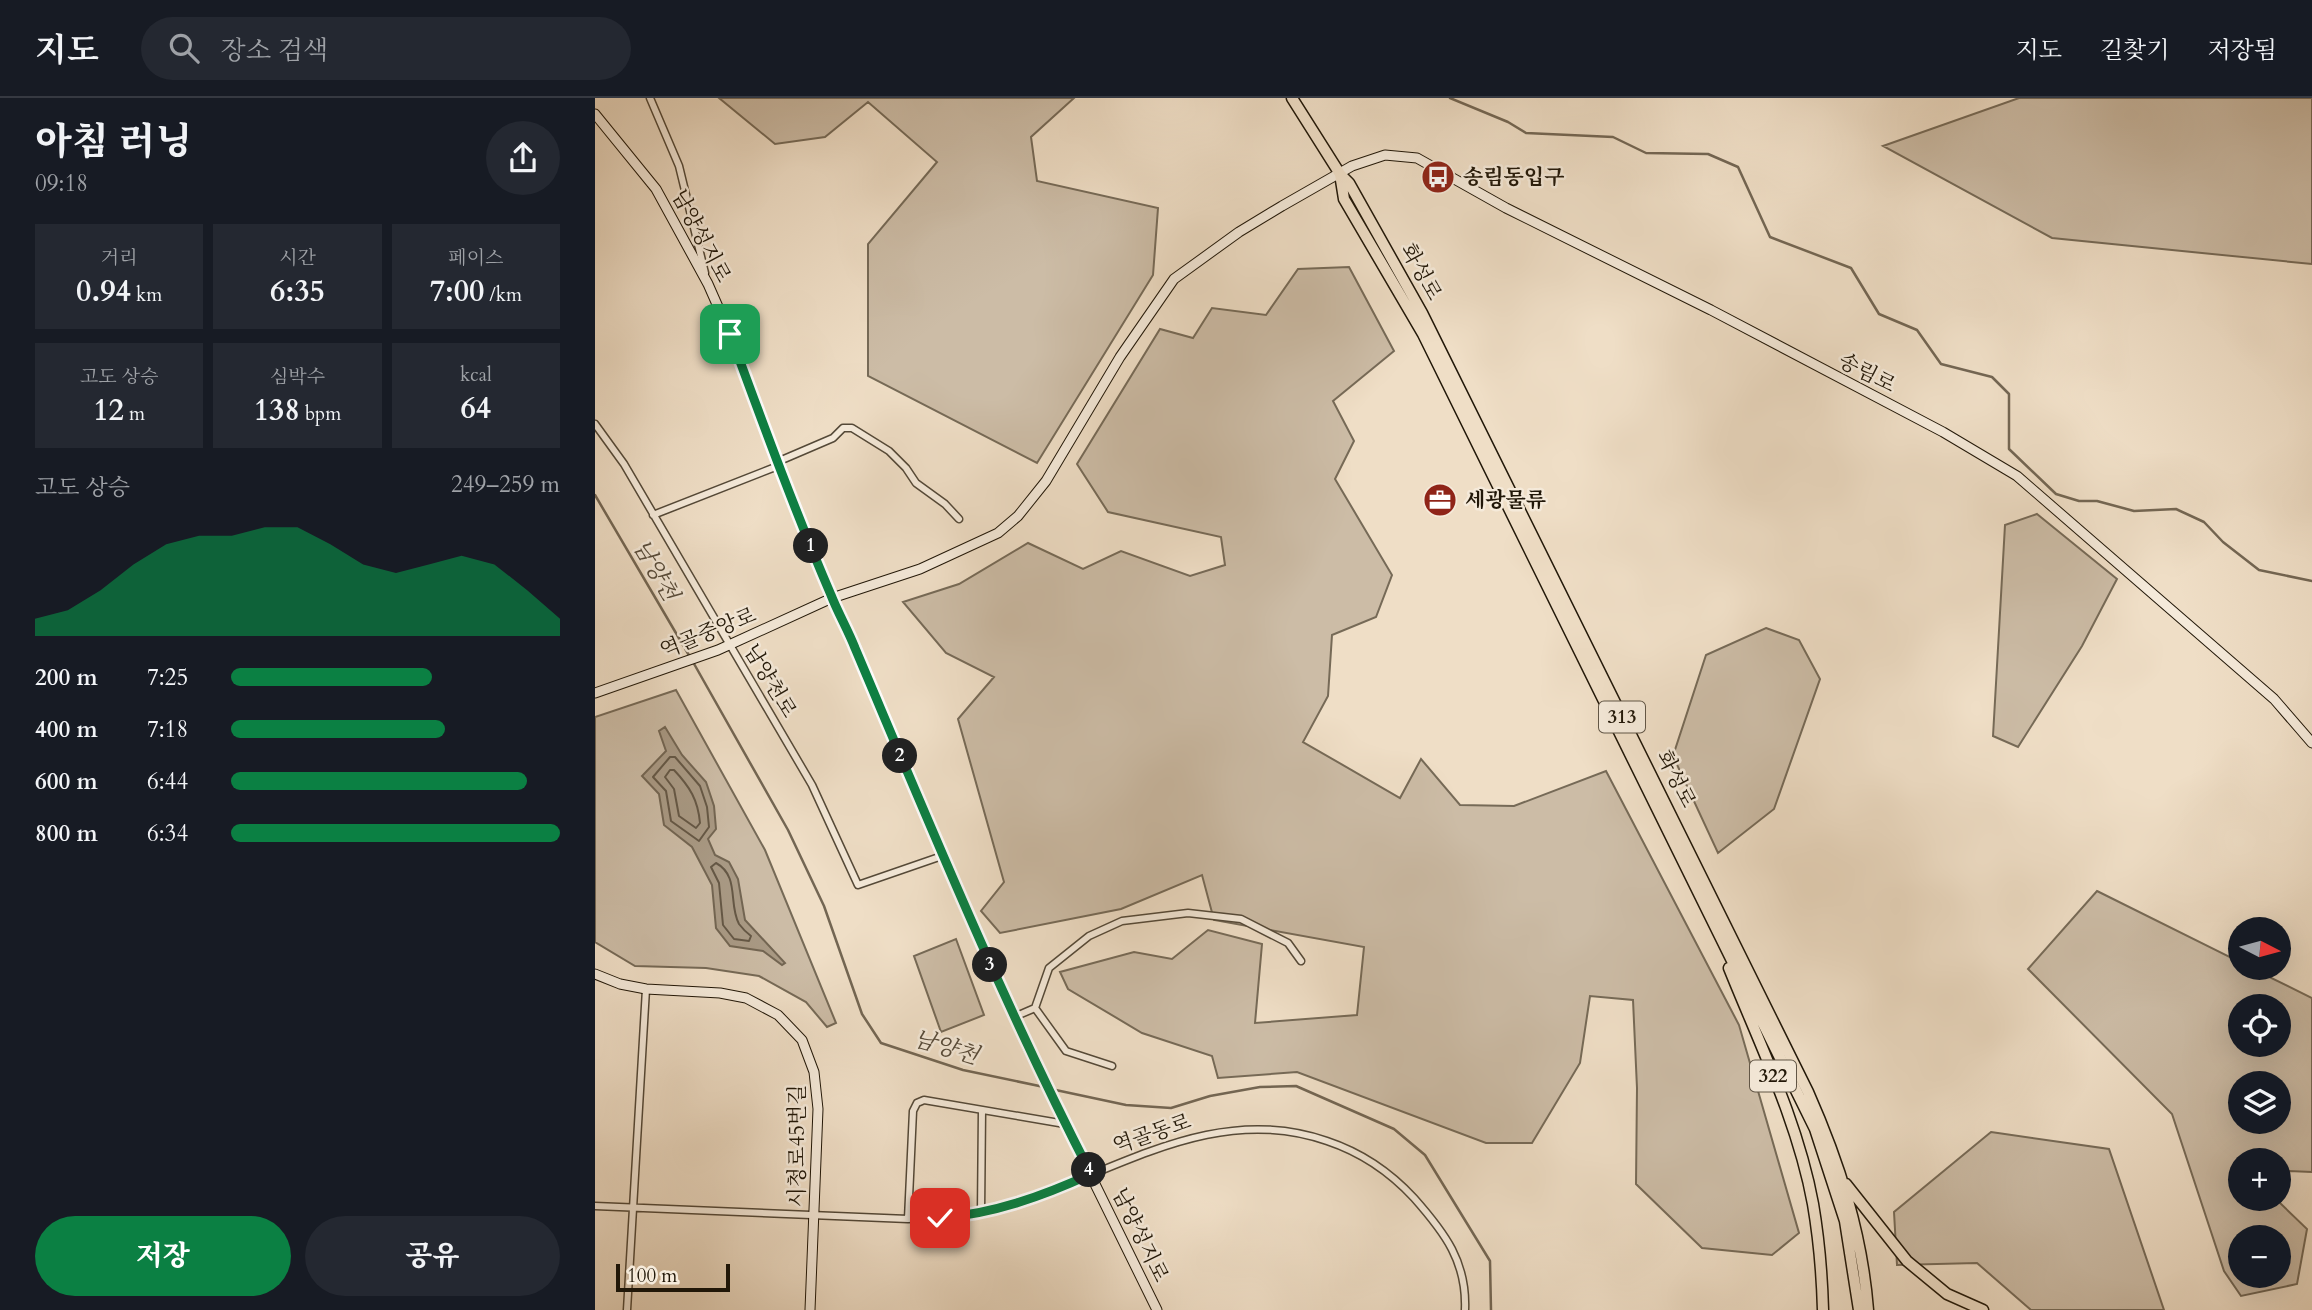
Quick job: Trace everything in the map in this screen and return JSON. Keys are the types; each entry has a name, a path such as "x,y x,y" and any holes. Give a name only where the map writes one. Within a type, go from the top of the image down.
{"main road":[{"name":"화성로","path":"1292,98 1340,174 1349,183 1422,313 1808,1092 1828,1138 1857,1230 1868,1310"},
{"name":"남양성지로","path":"595,114 656,189 708,284 730,334 777,464 942,856 1029,1050 1157,1310"},
{"name":"송림로","path":"832,598 920,569 998,533 1018,516 1046,481 1120,357 1174,279 1239,232 1352,166 1385,155 1417,158 1506,208 1711,310 1954,438 2017,476 2274,699 2312,743"},
{"name":"화성로","path":"1340,174 1344,199 1423,334 1815,1129 1845,1221 1859,1310"},
{"name":"역골중앙로","path":"595,692 718,650 832,598"},
{"name":"322","path":"1680,853 1699,910 1727,964 1784,1102 1798,1146 1813,1202 1822,1268 1823,1310"},
{"name":"시청로45번길","path":"595,974 620,984 646,989 720,993 746,998 778,1015 802,1040 814,1072 818,1109 810,1310"},
{"path":"1842,1180 1907,1261 1947,1294 1983,1310"},
{"path":"1865,1277 1873,1310"}],"street":[{"path":"650,98 679,166 708,284"},
{"name":"남양천로","path":"595,424 624,464 812,785 858,885 942,856"},
{"path":"653,515 736,484 833,438 843,428 852,428 889,451 906,468 916,484 945,504 959,519"},
{"path":"1014,1017 1035,1008 1049,968 1089,936 1122,920 1188,913 1241,919 1288,943 1301,961"},
{"path":"627,1310 646,989"},
{"path":"1035,1008 1066,1051 1112,1066"},
{"path":"908,1219 913,1111 916,1103 924,1100 1065,1124"},
{"path":"981,1213 982,1110"},
{"name":"역골동로","path":"595,1206 908,1219 953,1217 1018,1203 1185,1140 1219,1131 1281,1130 1334,1143 1358,1154 1386,1172 1408,1191 1434,1221 1459,1261 1465,1290 1465,1310"}],"shaded area":[{"path":"719,98 1074,98 1031,137 1037,181 1158,208 1153,275 1037,463 868,376 868,244 937,162 868,102 825,137 775,144"},
{"path":"2019,98 2312,98 2312,264 2052,238 1883,146"},
{"path":"1349,267 1394,351 1333,401 1354,441 1335,479 1392,575 1376,617 1332,635 1328,696 1303,742 1400,798 1421,759 1460,805 1514,806 1606,771 1739,1025 1799,1233 1772,1255 1702,1248 1636,1184 1637,1088 1633,1000 1590,996 1580,1063 1532,1143 1486,1143 1297,1072 1218,1078 1212,1056 1142,1033 1068,989 1060,972 1134,952 1172,959 1208,930 1262,944 1255,1023 1357,1015 1364,947 1214,920 1202,875 1121,909 1000,933 981,911 1004,882 958,719 994,677 946,653 903,602 959,584 1028,543 1083,569 1121,551 1190,576 1225,565 1221,537 1108,512 1077,464 1160,329 1193,338 1212,308 1266,315 1298,269"},
{"path":"2037,514 2117,579 2082,646 2018,747 1993,736 2005,525"},
{"path":"1766,628 1799,640 1820,679 1774,809 1718,853 1673,756 1706,655"},
{"path":"676,690 765,850 836,1023 827,1027 806,1002 759,976 706,968 635,966 595,942 595,717"},
{"path":"2097,891 2228,956 2228,980 2275,980 2312,998 2312,1172 2291,1171 2291,1148 2228,1148 2228,1211 2288,1211 2307,1229 2297,1284 2291,1285 2291,1225 2228,1225 2228,1277 2172,1114 2028,969"},
{"path":"956,939 984,1015 941,1032 914,956"},
{"path":"1991,1132 2109,1149 2164,1310 2031,1310 1977,1263 1897,1265 1894,1212"},
{"path":"2236,1288 2278,1288 2241,1296"}],"water":[{"path":"665,727 682,755 706,782 714,806 716,829 708,839 715,855 729,862 738,879 745,920 785,963 782,965 763,951 730,946 716,928 712,885 692,847 664,825 659,794 642,776 666,751 659,731"}],"waterway":[{"path":"1450,98 1508,122 1526,133 1613,137 1646,153 1708,154 1738,167 1770,237 1851,268 1879,314 1917,330 1941,364 1992,377 2009,394 2009,449 2056,494 2134,511 2176,509 2204,522 2223,542 2259,570 2312,581"},
{"name":"남양천","path":"595,495 690,657"},
{"name":"남양천","path":"693,662 788,830 824,906 862,1014 881,1043 963,1070 1044,1087"},
{"name":"남양천","path":"1051,1089 1126,1105 1171,1108 1210,1096 1260,1087 1296,1086 1394,1129 1425,1155 1490,1261 1491,1310"}],"place":[{"name":"송림동입구","path":"1438,177"},
{"name":"세광물류","path":"1440,500"}],"route":[{"path":"730,334 778,466 832,598 967,913 1029,1050 1091,1174 1018,1203 981,1213 940,1218"}]}
